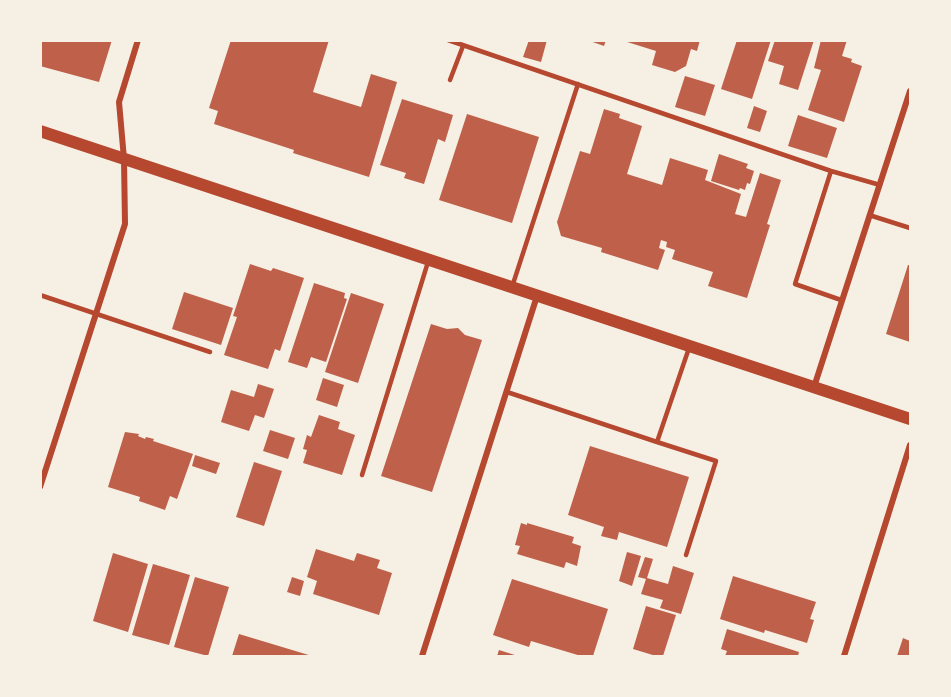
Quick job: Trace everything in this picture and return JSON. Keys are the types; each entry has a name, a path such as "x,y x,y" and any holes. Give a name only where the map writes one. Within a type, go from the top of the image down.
{"main road":[{"path":"41,132 910,418"}],"street":[{"path":"40,487 125,224 124,159 119,102 138,40"},
{"path":"814,387 910,91"},
{"path":"422,657 537,296"},
{"path":"844,657 910,445"}],"lane":[{"path":"448,40 831,171 880,185"},
{"path":"450,80 463,46"},
{"path":"512,287 578,84"},
{"path":"831,171 795,284 841,300"},
{"path":"869,215 910,228"},
{"path":"362,475 428,259"},
{"path":"40,295 210,352"},
{"path":"657,442 690,345"},
{"path":"507,392 716,461 686,555"}],"building":[{"path":"40,40 112,40 99,82 40,66"},
{"path":"231,40 329,40 313,92 361,107 371,74 397,82 369,177 293,153 294,150 214,124 218,111 209,108"},
{"path":"529,40 547,40 541,62 523,57"},
{"path":"587,40 606,40 604,46"},
{"path":"700,40 697,51 691,49 686,66 675,72 652,65 656,51 624,41"},
{"path":"737,40 771,40 752,99 721,89"},
{"path":"775,40 814,40 798,90 779,84 784,66 768,61"},
{"path":"821,40 847,40 842,56 862,66 844,122 808,110 821,70 814,68"},
{"path":"685,76 715,85 705,116 675,107"},
{"path":"402,99 453,115 445,142 438,139 424,184 404,178 406,173 380,165"},
{"path":"754,106 767,111 760,132 747,128"},
{"path":"604,109 620,114 619,118 642,126 627,174 662,185 670,158 708,170 705,180 741,194 735,214 746,217 760,173 781,180 767,224 770,225 747,298 708,286 713,272 672,259 675,250 666,247 667,242 661,240 659,248 665,250 658,270 601,252 602,248 561,236 557,222 580,151 590,154"},
{"path":"467,114 539,137 512,223 439,200"},
{"path":"798,115 837,128 827,158 788,146"},
{"path":"719,154 748,164 746,168 754,171 750,184 747,183 745,190 711,181"},
{"path":"250,264 271,271 273,268 304,278 280,351 275,349 268,369 224,355 237,317 233,316"},
{"path":"908,265 910,265 910,342 886,334"},
{"path":"314,283 345,293 344,298 347,299 326,362 311,357 307,368 288,362"},
{"path":"184,292 233,308 221,345 172,329"},
{"path":"351,293 384,304 358,383 325,372"},
{"path":"431,324 447,329 458,328 465,335 482,340 432,492 381,476"},
{"path":"323,378 344,385 337,407 316,400"},
{"path":"258,384 274,389 264,418 255,415 249,431 221,422 231,390 254,397"},
{"path":"319,415 340,422 338,429 355,435 342,475 303,463 307,450 303,449 307,435 311,437"},
{"path":"270,430 295,438 288,459 263,451"},
{"path":"125,432 139,434 138,436 145,439 146,437 154,439 153,441 193,454 177,499 170,496 165,510 139,501 140,497 108,487"},
{"path":"590,446 689,477 667,547 619,532 617,540 601,536 604,527 568,515"},
{"path":"195,455 220,463 216,474 192,466"},
{"path":"254,462 282,471 264,526 236,517"},
{"path":"521,523 574,537 572,543 581,546 577,566 566,562 564,568 517,554 520,546 515,545"},
{"path":"316,549 354,561 357,553 380,560 377,568 392,573 379,615 313,594 317,581 307,577"},
{"path":"627,552 641,556 632,586 619,581"},
{"path":"113,553 148,564 128,632 93,621"},
{"path":"645,557 653,559 647,578 668,584 673,566 694,573 681,614 660,608 663,600 641,594 646,579 638,577"},
{"path":"153,564 190,575 169,645 132,635"},
{"path":"733,576 816,602 810,619 814,620 807,643 720,619"},
{"path":"195,577 229,587 208,656 174,647"},
{"path":"292,577 304,581 300,596 287,592"},
{"path":"512,579 608,609 593,656 581,656 531,641 529,647 493,635"},
{"path":"646,606 676,615 663,656 633,649"},
{"path":"727,629 799,652 798,656 725,656 727,651 721,649"},
{"path":"239,634 312,656 232,656"},
{"path":"903,638 910,641 910,656 897,656"},
{"path":"499,650 518,656 497,656"}]}
